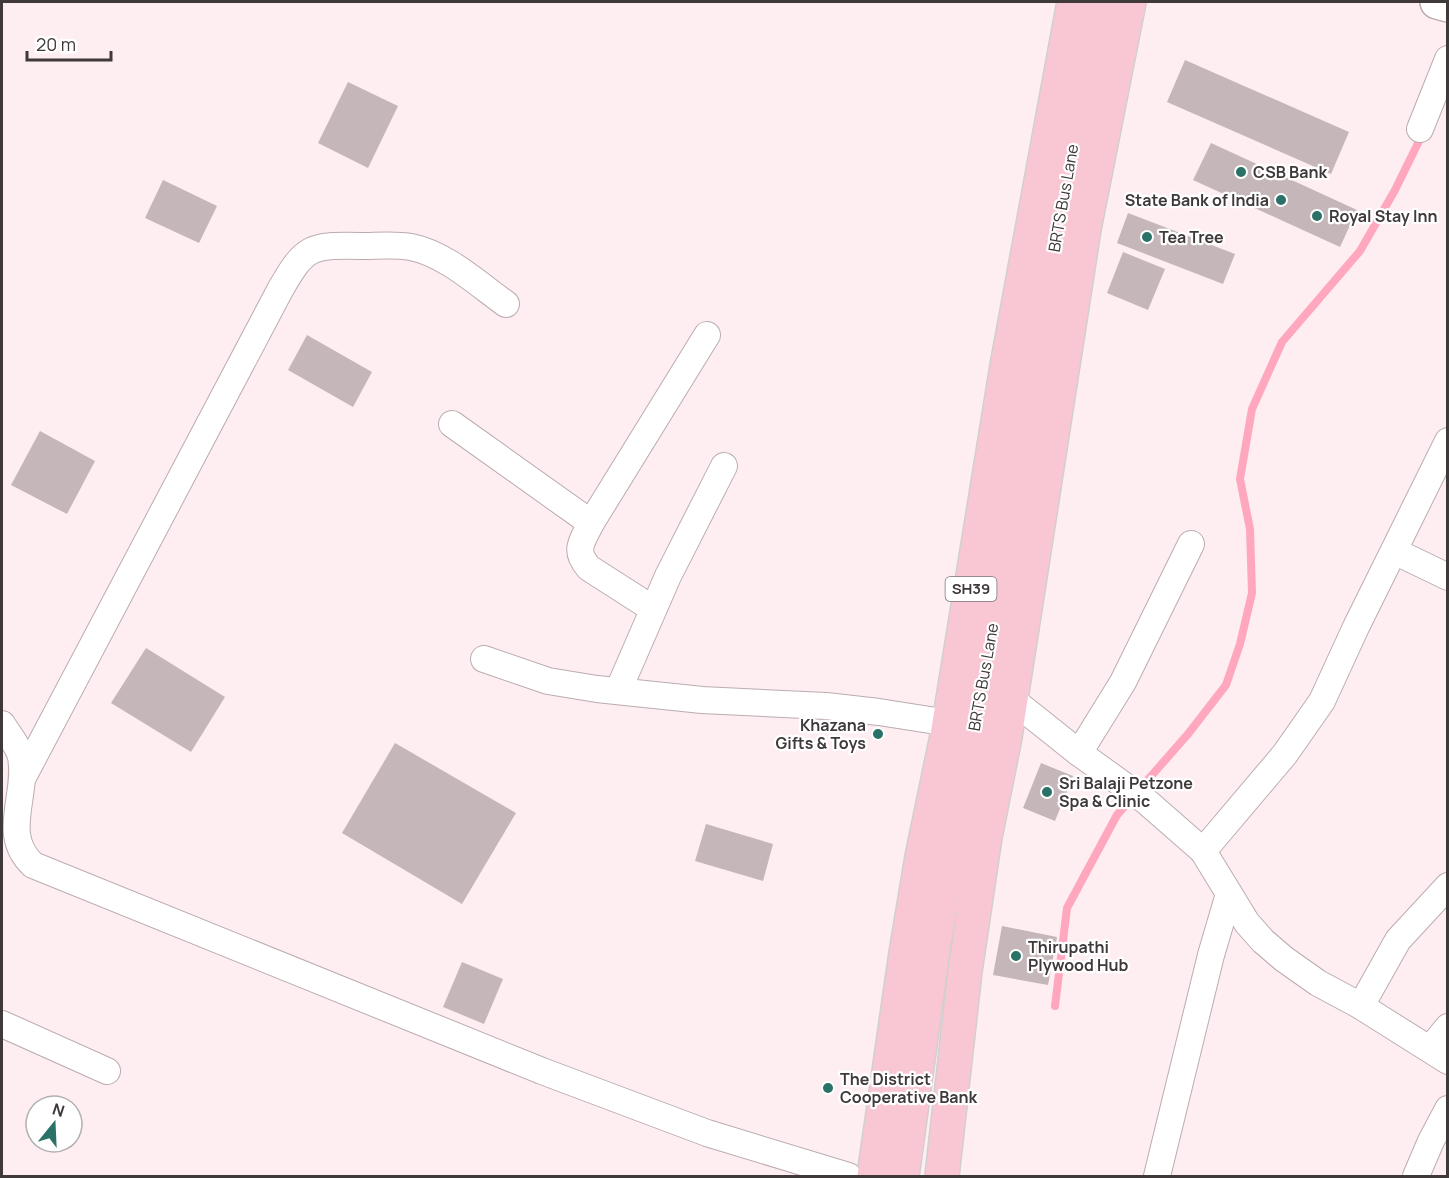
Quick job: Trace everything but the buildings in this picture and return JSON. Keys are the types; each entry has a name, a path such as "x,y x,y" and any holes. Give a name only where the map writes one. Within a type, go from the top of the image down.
{"main road":[{"name":"SH39","path":"874,1176 922,857 949,723 1007,366 1074,2"},
{"name":"BRTS Bus Lane","path":"902,1176 934,943 988,654 1051,266 1098,2"},
{"path":"942,1176 965,971 985,837 1005,737 1084,230 1129,2"}],"street":[{"path":"1437,2 1448,5"},
{"path":"1420,129 1448,59"},
{"path":"20,782 280,290 304,253 321,247 411,247 448,263 506,304"},
{"path":"653,609 589,568 581,559 579,551 591,523 706,334"},
{"path":"452,424 591,523"},
{"path":"1203,851 1285,754 1322,701 1448,441"},
{"path":"618,691 668,576 724,466"},
{"path":"1079,753 1122,682 1191,544"},
{"path":"1394,551 1448,577"},
{"path":"484,659 548,681 618,691 702,700 826,706 949,723"},
{"path":"1010,698 1079,753 1147,801 1203,851 1247,923 1284,959 1318,983 1361,1006 1439,1055 1448,1027"},
{"path":"2,724 21,756 20,782 6,837 14,844 23,858 47,872 575,1083 707,1133 848,1176"},
{"path":"1361,1006 1398,940 1448,886"},
{"path":"1157,1176 1211,955 1229,894"},
{"path":"2,1024 107,1071"},
{"path":"1416,1176 1431,1140 1448,1109"}],"waterway":[{"path":"1055,1006 1067,908 1117,815 1188,734 1226,685 1240,644 1252,593 1250,529 1240,479 1252,409 1282,342 1360,251 1395,190 1423,133"}],"place":[{"name":"CSB Bank","path":"1241,172"},
{"name":"State Bank of India","path":"1281,200"},
{"name":"Royal Stay Inn","path":"1317,216"},
{"name":"Tea Tree","path":"1147,237"},
{"name":"Khazana Gifts & Toys","path":"878,734"},
{"name":"Sri Balaji Petzone Spa & Clinic","path":"1047,792"},
{"name":"Thirupathi Plywood Hub","path":"1016,956"},
{"name":"The District Cooperative Bank","path":"828,1088"}]}
